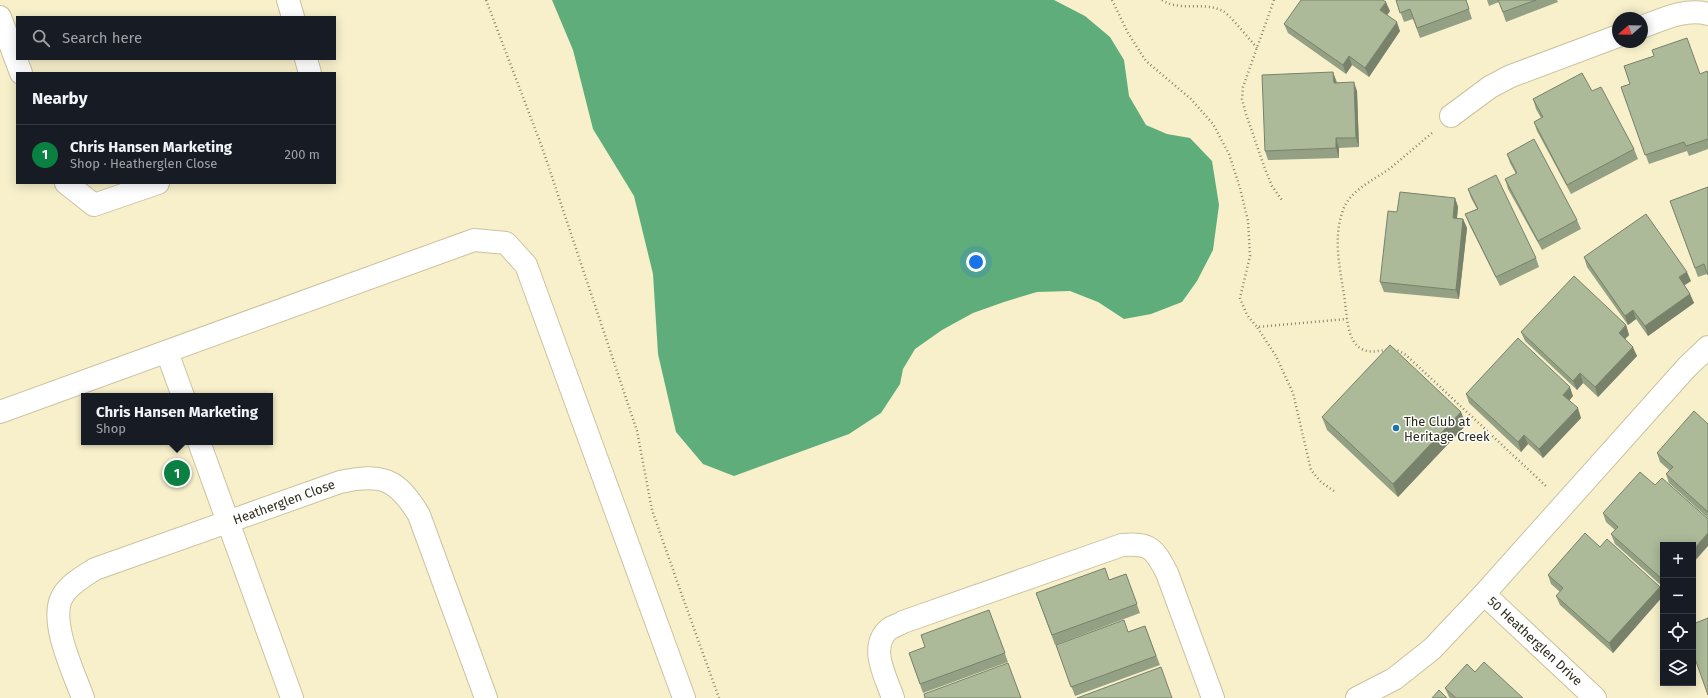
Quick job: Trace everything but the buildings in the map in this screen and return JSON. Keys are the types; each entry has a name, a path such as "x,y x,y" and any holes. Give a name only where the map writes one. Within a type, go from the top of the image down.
{"street":[{"path":"288,0 293,16"},
{"path":"1648,25 1669,17 1690,12 1708,14"},
{"path":"0,17 16,60"},
{"path":"1451,116 1490,87 1511,76 1612,38"},
{"path":"16,60 21,72"},
{"path":"306,60 310,72"},
{"path":"67,184 94,205 155,184"},
{"path":"0,412 474,240 506,243 526,265 684,698"},
{"path":"1357,698 1394,679 1432,649 1484,594 1688,367 1708,347"},
{"path":"167,352 182,393"},
{"path":"200,445 292,698"},
{"name":"Heatherglen Close","path":"84,698 63,643 58,622 62,597 71,586 95,569 340,482 372,477 389,481 410,500 419,515 486,698"},
{"path":"894,698 878,655 880,640 889,629 903,622 1122,545 1138,544 1152,548 1167,573 1213,698"},
{"name":"50 Heatherglen Drive","path":"1484,594 1590,694"}],"path":[{"path":"486,0 542,147 637,431 652,510 719,698"},
{"path":"1112,0 1128,33 1146,61 1191,99 1213,124 1229,154 1240,188 1248,222 1250,256 1240,298 1247,315 1257,327 1276,356 1292,393 1311,470 1321,482 1334,491"},
{"path":"1162,0 1181,7 1203,6 1224,11 1257,48"},
{"path":"1274,0 1243,87 1242,99 1272,186 1282,200"},
{"path":"1451,116 1392,166 1363,187 1343,208 1338,239 1338,257 1347,319 1355,343 1362,349 1372,352 1396,350 1406,355 1565,504"},
{"path":"1257,327 1347,319"}],"shaded area":[{"path":"552,0 1054,0 1085,16 1110,37 1124,60 1129,96 1146,125 1167,134 1190,138 1212,161 1219,205 1213,250 1197,281 1182,302 1151,314 1124,319 1098,302 1070,291 1037,292 973,313 942,330 915,349 903,369 900,384 881,413 849,434 734,476 703,464 676,432 658,354 653,274 634,196 593,129 573,50"}],"place":[{"name":"The Club at Heritage Creek","path":"1396,428"},
{"name":"Chris Hansen Marketing","path":"177,473"}]}
